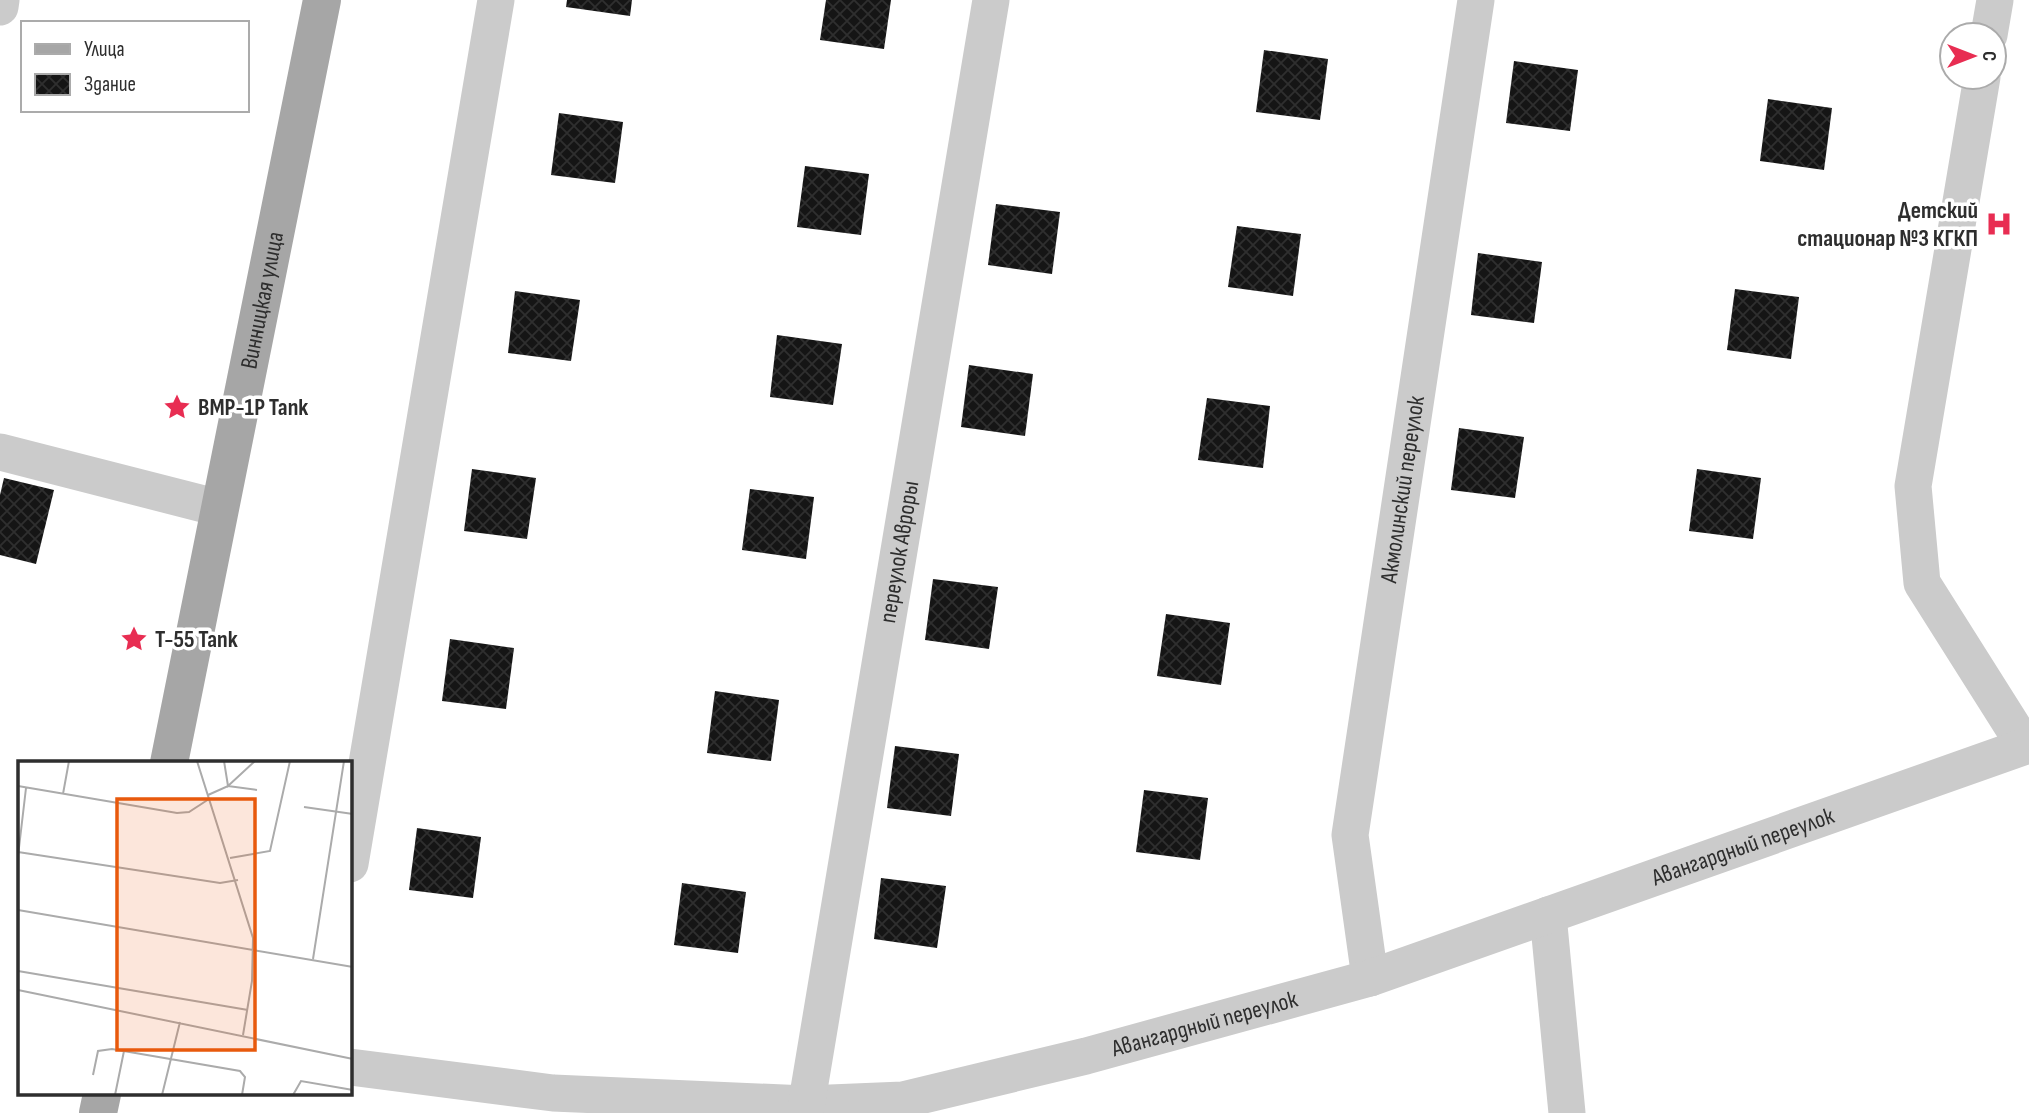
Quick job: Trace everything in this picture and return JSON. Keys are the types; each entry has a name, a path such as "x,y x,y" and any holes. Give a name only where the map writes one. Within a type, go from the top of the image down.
{"main road":[{"name":"Винницкая улица","path":"169,761 321,0"}],"street":[{"path":"0,7 1,0"},
{"path":"352,851 496,0"},
{"name":"переулок Авроры","path":"806,1109 991,0"},
{"name":"Акмолинский переулок","path":"1370,978 1350,835 1476,0"},
{"path":"1991,21 1995,0"},
{"name":"Авангардный переулок","path":"352,1067 553,1093 806,1109 903,1100 1086,1056 1370,978 2027,745 1922,583 1913,486 1980,91"},
{"path":"0,453 219,508"},
{"path":"1548,915 1567,1113"}],"building":[{"path":"567,0 632,0 630,16 566,7"},
{"path":"826,0 891,0 884,49 820,40"},
{"path":"1264,50 1328,59 1320,120 1256,112"},
{"path":"1514,61 1578,70 1570,131 1506,123"},
{"path":"1768,99 1832,108 1824,170 1760,161"},
{"path":"559,113 623,122 615,183 551,175"},
{"path":"805,166 869,174 861,235 797,227"},
{"path":"996,204 1060,212 1052,274 988,265"},
{"path":"1237,226 1301,234 1293,296 1228,287"},
{"path":"1478,253 1542,262 1534,323 1471,315"},
{"path":"1735,289 1799,297 1791,359 1727,350"},
{"path":"515,291 580,300 571,361 508,353"},
{"path":"777,335 842,344 833,405 770,397"},
{"path":"969,365 1033,374 1025,436 961,427"},
{"path":"1207,398 1270,406 1263,468 1198,460"},
{"path":"1459,428 1524,437 1515,498 1451,490"},
{"path":"472,469 536,478 527,539 464,531"},
{"path":"1697,469 1761,478 1753,539 1689,531"},
{"path":"4,478 54,490 36,564 0,555 0,495"},
{"path":"750,489 814,497 806,559 742,550"},
{"path":"933,579 998,587 989,649 925,640"},
{"path":"1166,614 1230,623 1221,685 1157,676"},
{"path":"450,639 514,648 506,709 442,701"},
{"path":"715,691 779,700 771,761 707,753"},
{"path":"895,746 959,754 951,816 887,808"},
{"path":"1144,790 1208,798 1200,860 1136,852"},
{"path":"417,828 481,837 473,898 409,890"},
{"path":"881,878 946,886 937,948 874,939"},
{"path":"682,883 746,892 738,953 674,945"}],"place":[{"name":"Детский стационар №3 КГКП","path":"1999,224"},
{"name":"BMP-1P Tank","path":"177,407"},
{"name":"T-55 Tank","path":"134,639"}]}
